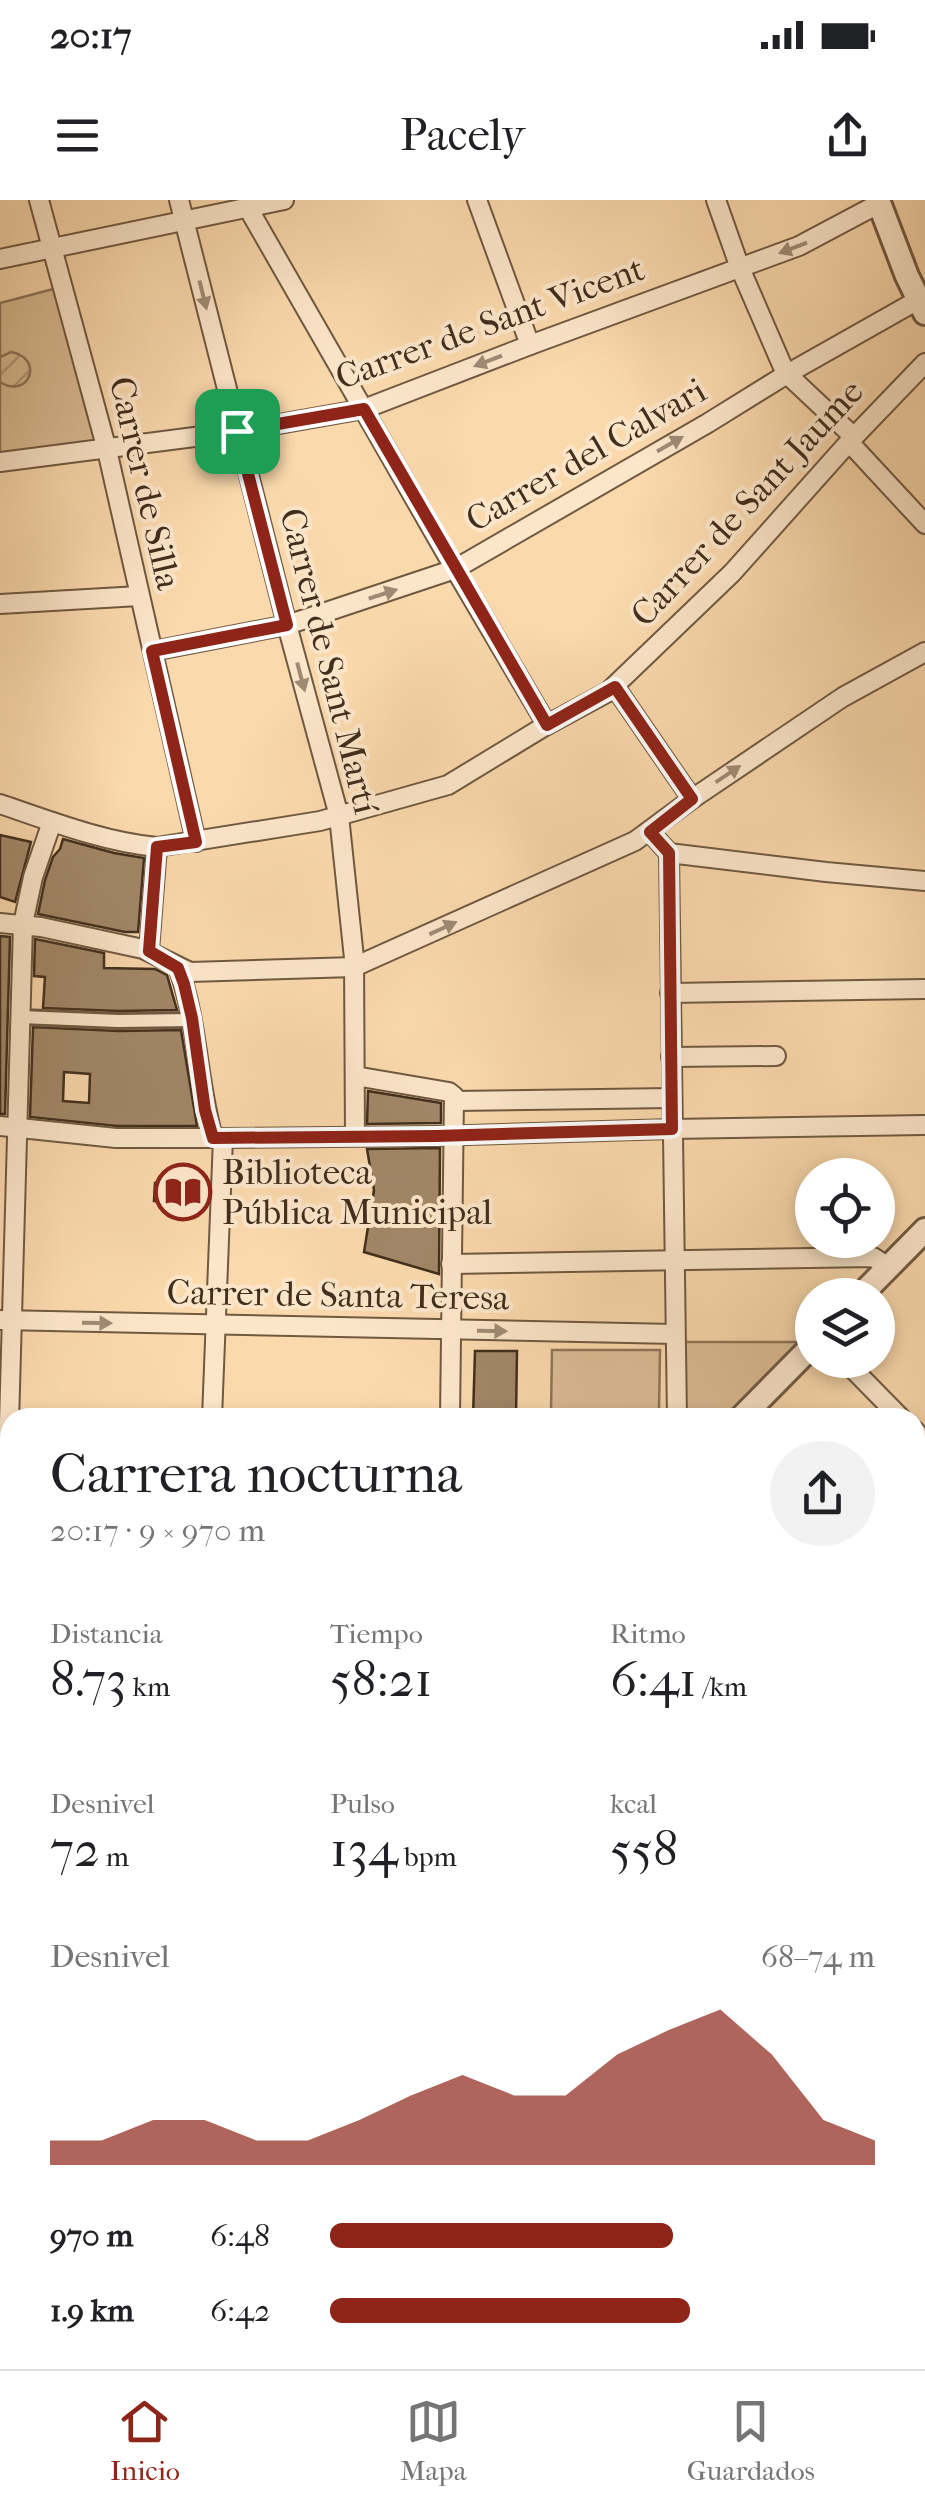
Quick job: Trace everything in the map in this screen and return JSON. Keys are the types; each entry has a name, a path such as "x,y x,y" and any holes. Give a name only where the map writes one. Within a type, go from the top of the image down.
{"street":[{"name":"Carrer de Silla","path":"39,200 106,450 196,842"},
{"name":"Carrer de Sant Martí","path":"179,200 339,816 353,933 355,1136"},
{"path":"0,259 284,200"},
{"path":"477,200 530,344"},
{"path":"716,200 740,268 788,374 925,524"},
{"path":"879,202 923,307"},
{"name":"Carrer de Sant Vicent","path":"0,462 237,431 364,409 814,239 879,202"},
{"path":"248,208 547,725"},
{"name":"Carrer del Calvari","path":"152,651 287,625 454,569 788,374 923,307"},
{"name":"Carrer de Sant Jaume","path":"0,804 52,822 157,847 339,816 448,785 615,687 732,573 851,439 925,363"},
{"path":"0,604 139,596"},
{"path":"0,923 68,932 149,951 178,968 199,972 354,968 623,847 843,698 925,652"},
{"path":"615,687 692,799"},
{"path":"6,1408 10,1127 21,1016 23,924 28,893 52,822"},
{"path":"650,832 669,853 925,881"},
{"path":"149,951 157,847"},
{"path":"669,853 678,1408"},
{"path":"178,968 192,1020 205,1110 218,1138 212,1408"},
{"path":"670,993 925,989"},
{"path":"21,1016 192,1020"},
{"path":"671,1057 776,1056"},
{"path":"355,1076 454,1096 450,1408"},
{"path":"455,1101 672,1098"},
{"path":"10,1127 116,1138 218,1138 925,1125"},
{"path":"877,1278 925,1230"},
{"path":"450,1264 873,1257 888,1267"},
{"name":"Carrer de Santa Teresa","path":"6,1320 675,1334"},
{"path":"751,1408 795,1363"},
{"path":"862,1378 892,1408"}],"shaded area":[{"path":"57,288 98,446 0,456 0,303"},
{"path":"11,352 28,362 30,369 19,386 0,382 0,357"},
{"path":"684,1342 795,1342 795,1351 736,1408 685,1408"},
{"path":"552,1350 660,1350 659,1408 551,1408"}],"building":[{"path":"0,835 31,842 15,902 0,897"},
{"path":"63,839 144,858 138,932 38,914 45,880"},
{"path":"0,936 10,937 5,1114 0,1114"},
{"path":"35,939 104,953 104,968 155,969 167,975 177,1010 43,1008 45,977 34,976"},
{"path":"33,1027 181,1030 197,1126 117,1126 30,1117","holes":["64,1072 90,1074 89,1103 63,1101"]},
{"path":"368,1091 441,1103 441,1123 367,1124"},
{"path":"440,1148 439,1274 364,1252 374,1190 367,1149"},
{"name":"Biblioteca Pública Municipal","path":"155,1183 209,1184 208,1202 154,1201"},
{"path":"475,1351 517,1351 516,1408 473,1408"}],"place":[{"name":"Biblioteca Pública Municipal","path":"183,1192"}],"route":[{"path":"364,409 547,725 615,687 692,799 650,832 669,853 672,1129 213,1138 184,984 172,962 149,951 157,847 196,842 152,651 287,625 237,431 364,409"}]}
